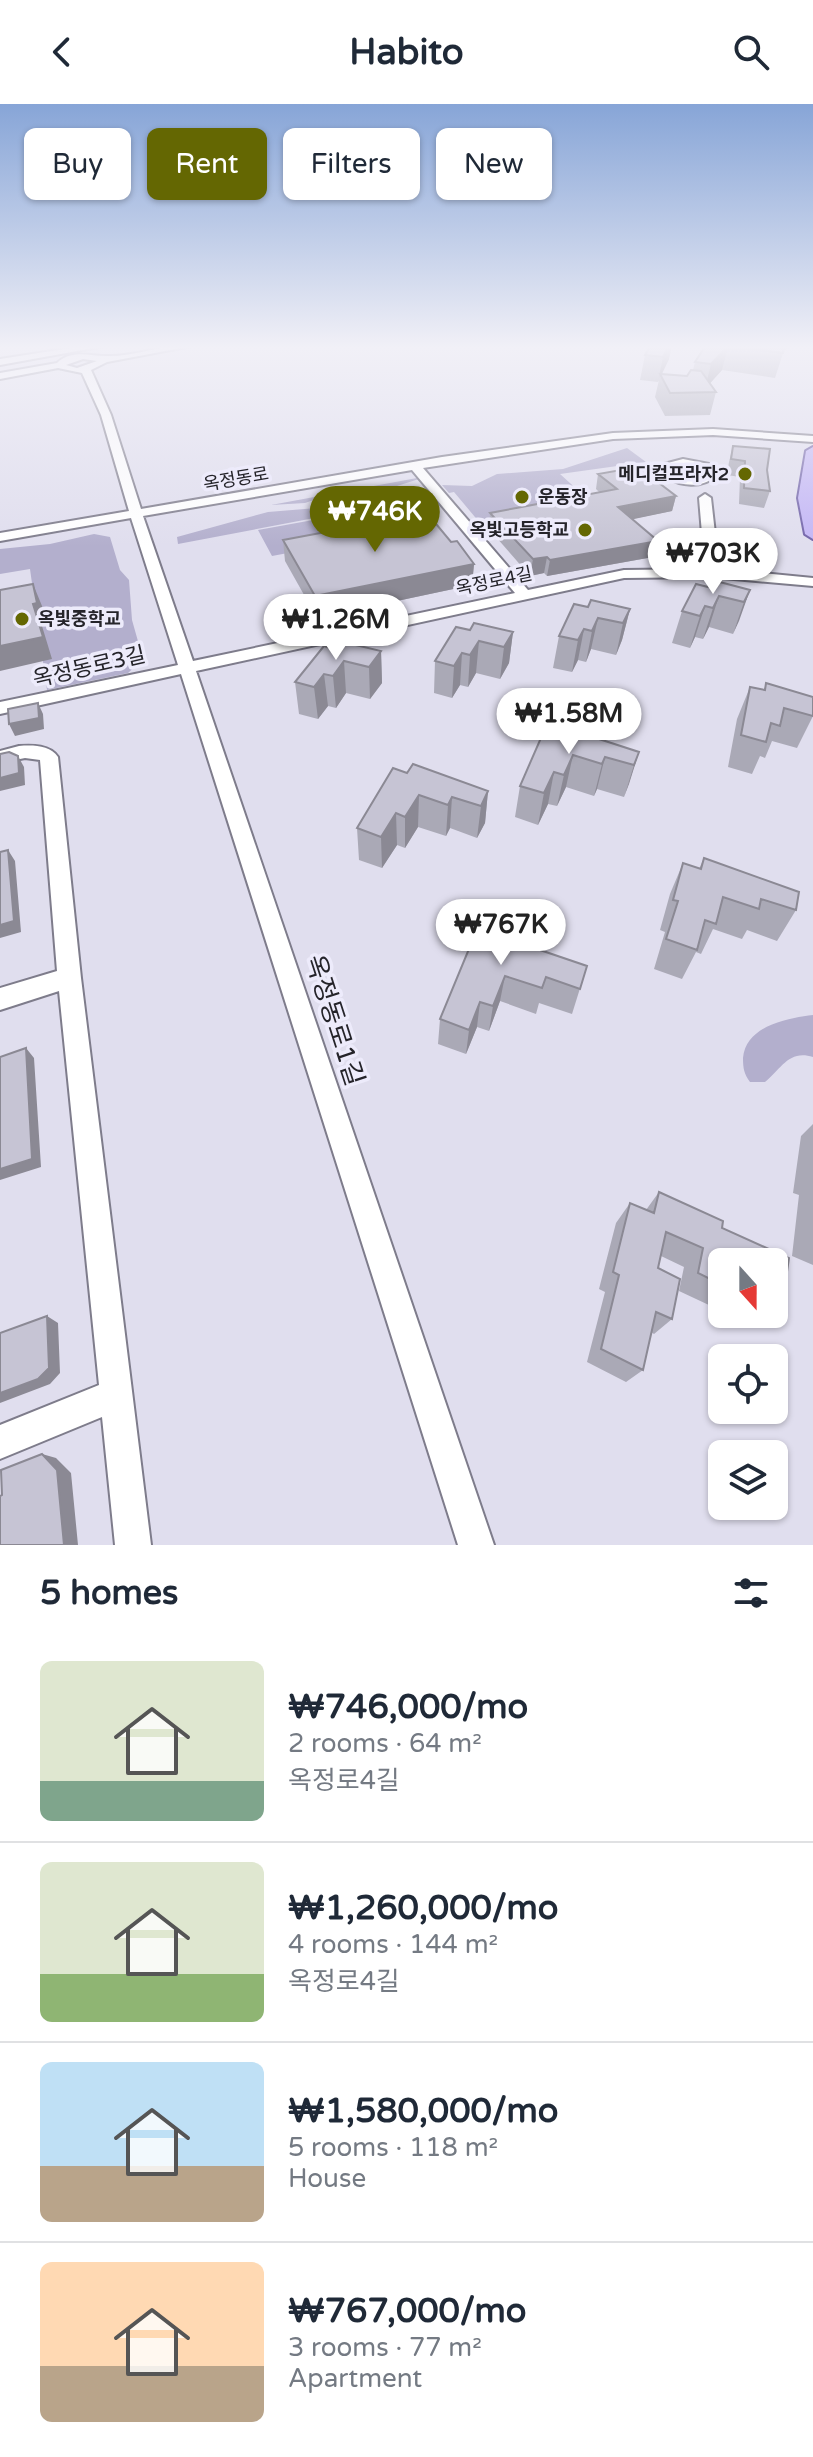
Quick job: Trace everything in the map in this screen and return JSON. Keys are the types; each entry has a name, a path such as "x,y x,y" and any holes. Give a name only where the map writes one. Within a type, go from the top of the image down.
{"main road":[{"path":"813,451 806,498 813,534"}],"street":[{"name":"옥정동로1길","path":"104,412 476,1545"},
{"name":"옥정동로","path":"0,537 415,466 629,434 713,432 813,439"},
{"path":"415,466 524,595"},
{"path":"705,498 695,488 673,477 698,482 710,476 705,498 712,573"},
{"name":"옥정로4길","path":"187,666 624,574 712,573 813,582"},
{"name":"옥정동로3길","path":"0,708 187,666"},
{"path":"0,757 31,751 42,752 49,757 69,978 133,1545"},
{"path":"0,999 69,978"},
{"path":"0,1442 116,1394"}],"shaded area":[{"name":"운동장","path":"627,448 646,462 560,474 591,502 480,523 454,492 449,493 442,485 472,486 497,474 563,469"},
{"path":"417,478 337,503 331,494 305,503 271,505"},
{"path":"424,489 430,496 178,544 177,537 268,512 341,506"},
{"path":"385,507 404,531 272,556 258,530"},
{"path":"94,534 110,537 120,570 129,580 132,620 143,659 128,673 47,690 30,569 0,574 0,549 50,544"},
{"path":"813,1015 813,1057 791,1058 765,1082 750,1082 744,1071 743,1058 752,1038 780,1021"}],"building":[{"path":"733,446 770,449 767,470 770,491 744,488 745,461 731,459"},
{"path":"638,467 676,496 618,507 658,541 550,560 547,557 533,559 490,513 617,489 598,474"},
{"path":"427,513 451,542 457,541 474,564 315,596 283,540"},
{"path":"712,580 750,590 744,602 719,596 713,608 705,606 700,616 682,611 696,584 708,587"},
{"path":"33,584 37,603 33,604 43,637 0,646 0,590"},
{"path":"591,600 630,609 623,623 598,618 592,631 584,629 578,640 559,636 574,604 588,607"},
{"path":"474,623 513,632 504,647 479,641 470,655 462,653 454,666 435,661 456,627 470,630"},
{"path":"343,642 381,651 369,667 344,661 333,676 324,674 314,687 295,682 324,646 337,650"},
{"path":"766,683 813,697 813,716 784,708 780,726 771,723 766,742 741,735 750,687 765,690"},
{"path":"38,703 39,718 9,724 8,709"},
{"path":"562,727 639,752 634,765 605,757 602,764 573,755 564,775 554,772 544,793 520,786 544,731 558,735"},
{"path":"9,752 18,756 19,773 0,778 0,754"},
{"path":"413,764 488,791 481,806 452,797 448,805 419,795 405,817 396,813 381,837 357,828 393,768 407,773"},
{"path":"8,850 14,921 0,925 0,852"},
{"path":"704,858 799,892 796,910 761,899 759,909 723,897 716,924 705,920 697,950 666,939 678,901 673,900 683,863 701,869"},
{"path":"503,902 515,920 484,931 587,966 580,989 546,977 542,988 505,976 493,1006 480,1002 469,1030 440,1019 476,932 466,915"},
{"path":"26,1048 32,1159 0,1169 0,1057"},
{"path":"659,1192 723,1221 722,1228 767,1248 708,1248 708,1278 698,1273 703,1248 666,1232 658,1268 680,1279 672,1319 656,1312 643,1370 601,1349 619,1275 613,1272 630,1203 654,1213"},
{"path":"47,1316 49,1368 38,1379 0,1393 0,1333"},
{"path":"42,1454 57,1470 64,1545 0,1545 1,1470"}],"place":[{"name":"메디컬프라자2","path":"745,474"},
{"name":"운동장","path":"522,497"},
{"name":"옥빛고등학교","path":"585,530"},
{"name":"옥빛중학교","path":"22,619"}]}
